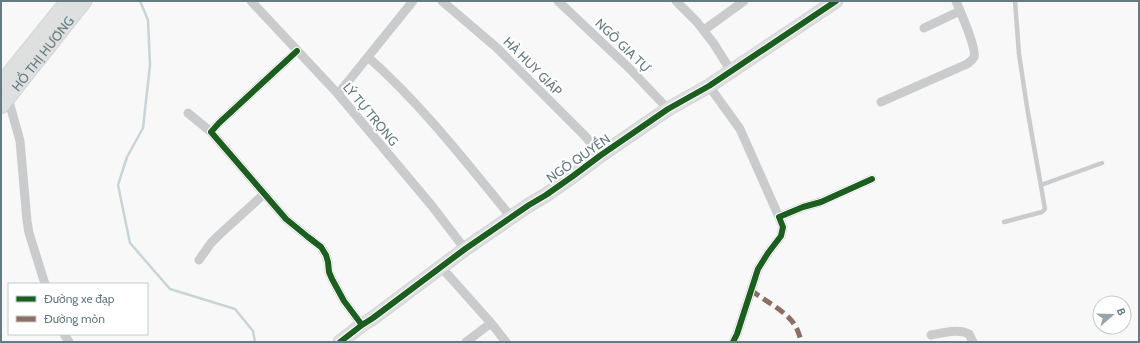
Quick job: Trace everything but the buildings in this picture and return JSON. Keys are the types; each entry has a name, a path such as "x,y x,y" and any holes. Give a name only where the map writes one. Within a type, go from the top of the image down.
{"main road":[{"name":"HỒ THỊ HƯƠNG","path":"2,81 68,1"},
{"name":"HỒ THỊ HƯƠNG","path":"4,102 84,1"}],"street":[{"name":"LÝ TỰ TRỌNG","path":"251,1 338,94 432,206 465,249"},
{"path":"338,94 413,1"},
{"name":"HÀ HUY GIÁP","path":"442,1 496,47 585,136 601,155"},
{"name":"NGÔ GIA TỰ","path":"558,1 630,69 668,109"},
{"path":"676,1 704,30 731,71"},
{"path":"704,30 744,1"},
{"name":"NGÔ QUYỀN","path":"340,342 442,268 465,249 573,176 601,155 668,109 708,86 836,1"},
{"path":"881,102 967,64 972,60 974,52 956,1"},
{"path":"924,28 960,11"},
{"path":"211,132 297,51"},
{"path":"368,57 387,74 430,119 511,217"},
{"path":"708,86 740,129 783,228 781,236 758,269 737,334 732,342"},
{"path":"4,102 20,141 28,227 45,283"},
{"path":"188,112 211,132 286,219 321,247 326,255 329,272 332,279 344,301 362,325"},
{"path":"779,217 803,207 821,202 872,179"},
{"path":"199,260 211,243 264,194"},
{"path":"442,268 506,342"},
{"path":"466,342 491,323"},
{"path":"931,335 960,331 969,334 973,342"}],"lane":[{"path":"1004,222 1045,210 1042,185 1026,107 1021,72 1015,1"},
{"path":"1042,185 1102,163"}],"waterway":[{"path":"140,1 148,20 150,65 143,128 127,157 118,185 130,243 170,289 235,309 253,331 255,342"}],"marked path":[{"path":"751,290 780,310 790,319 797,328 802,342"}],"cycle path":[{"path":"340,342 465,249 546,195 601,155 668,109 709,86 836,1"},
{"path":"297,51 211,132 286,219 321,247 326,255 329,272 332,279 344,301 362,325"},
{"path":"733,342 758,269 781,236 783,227 779,217 803,207 821,202 872,179"}]}
